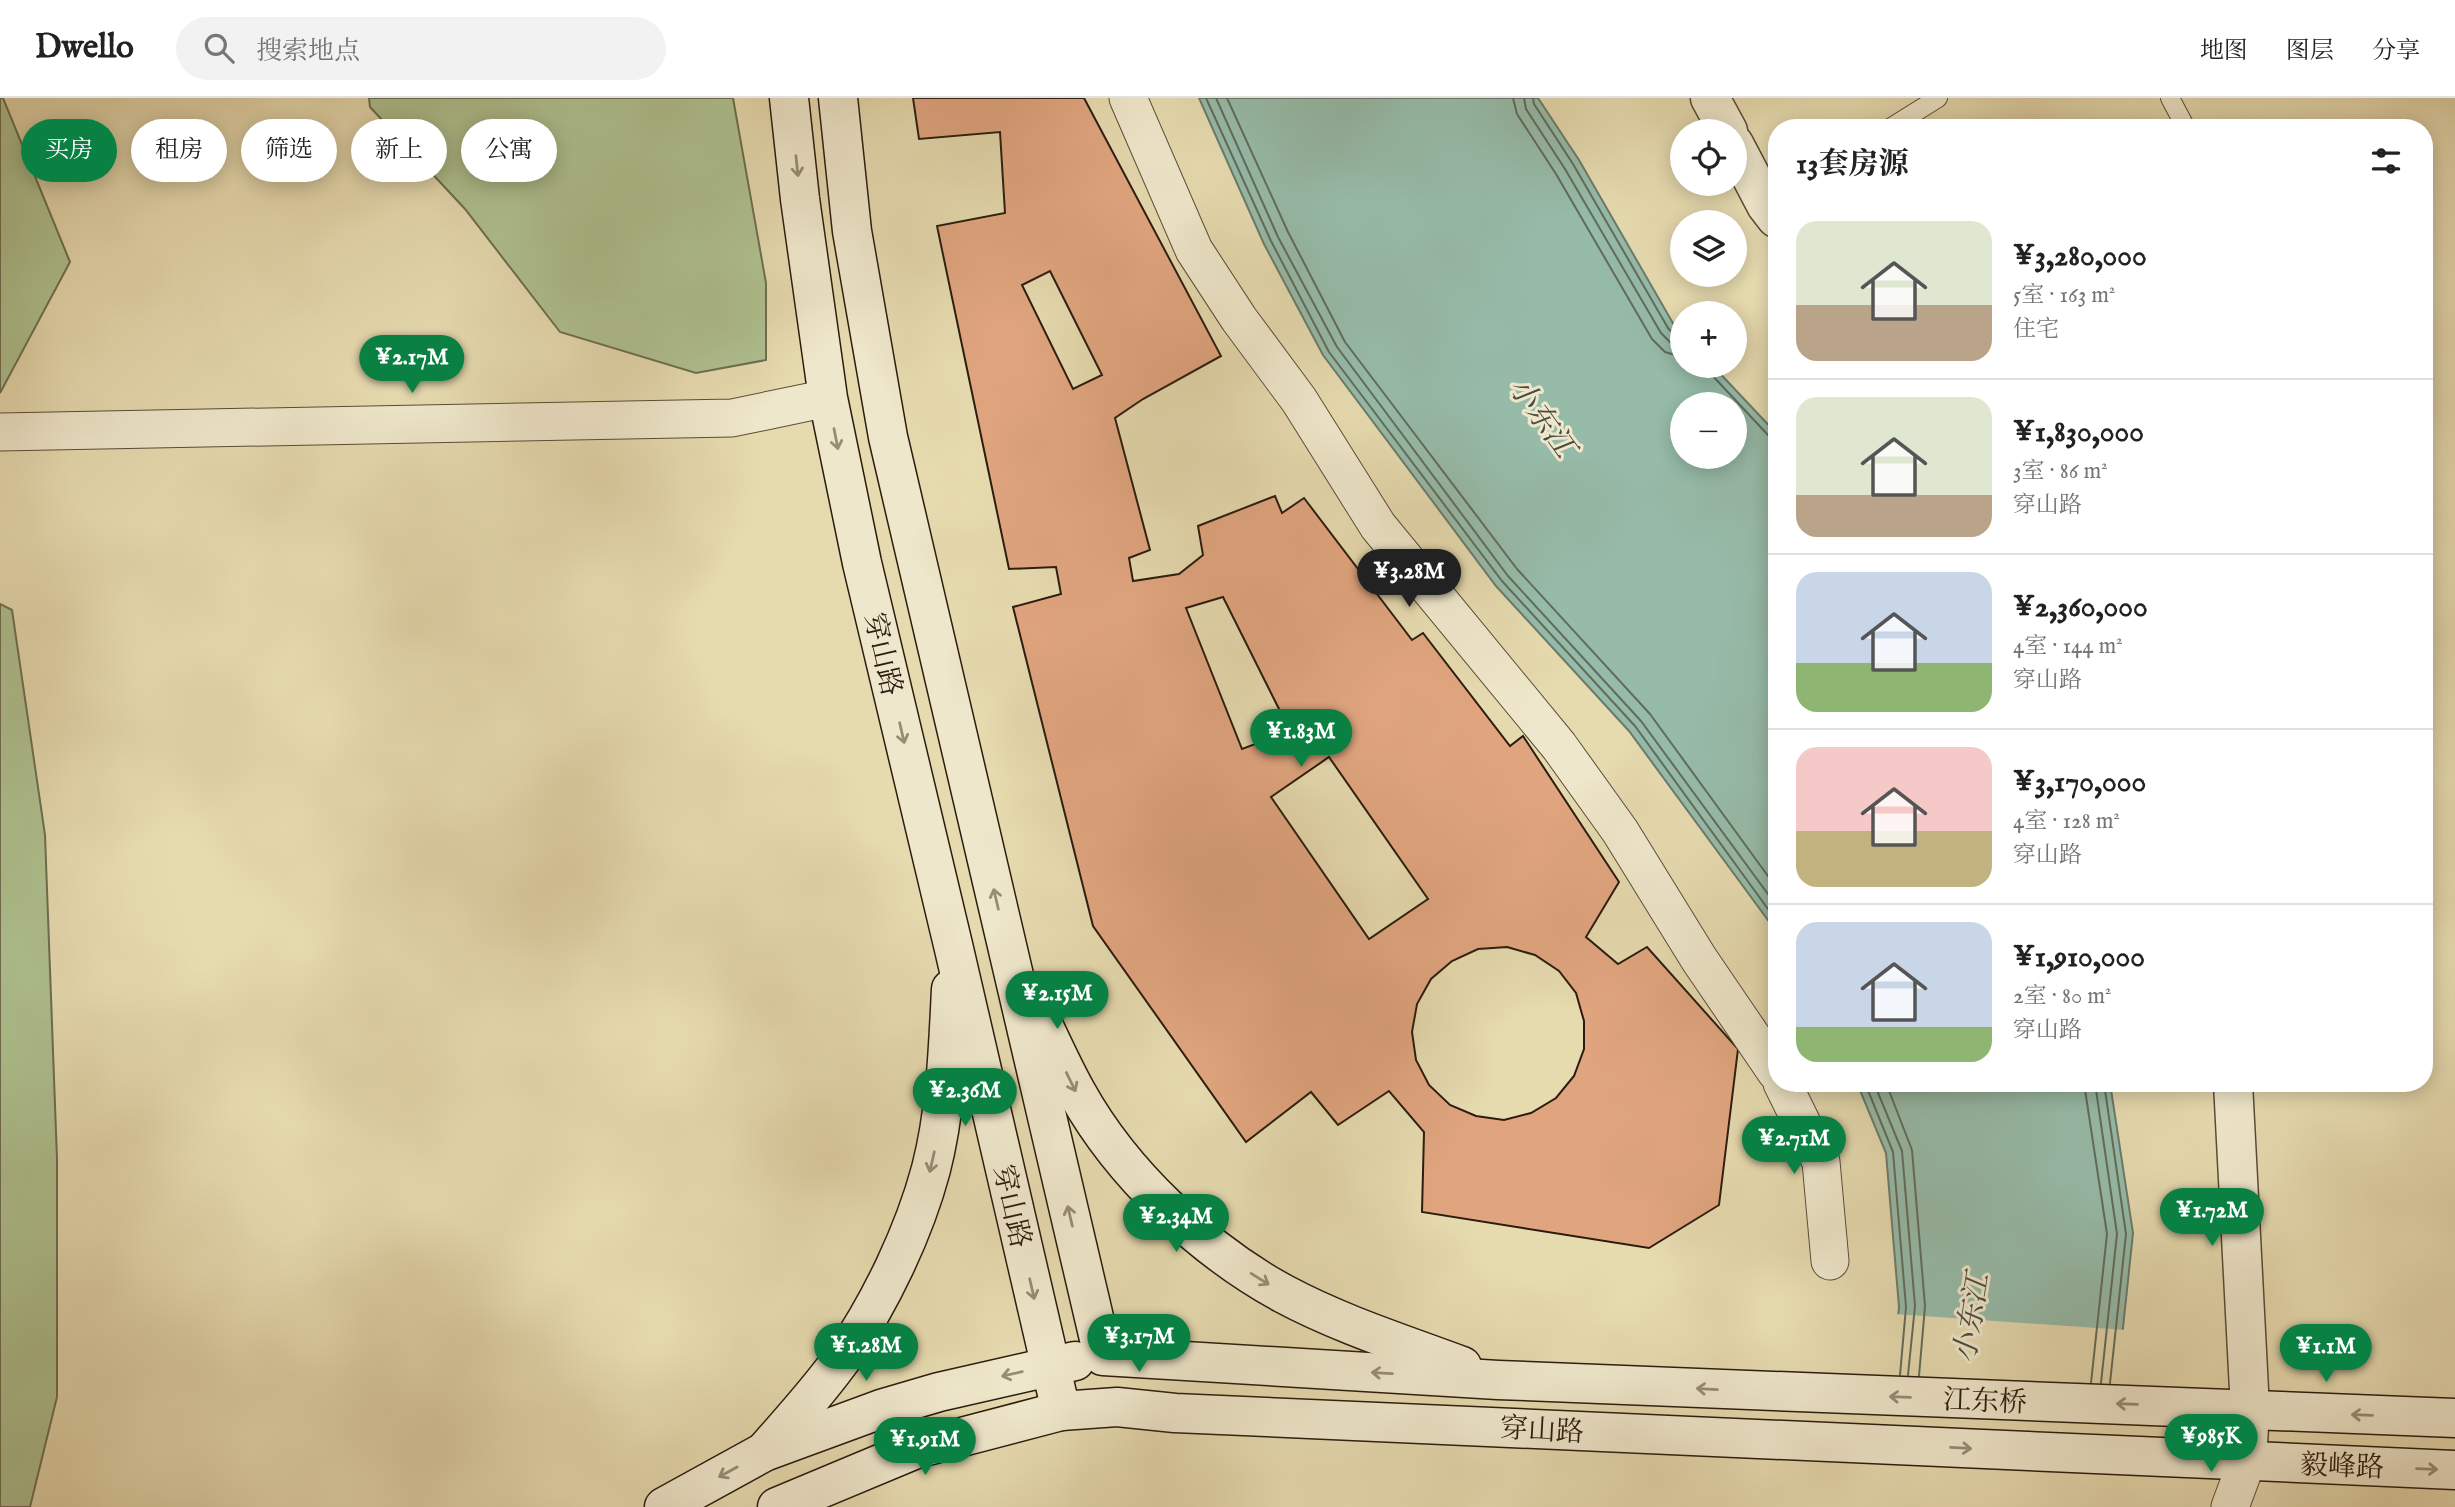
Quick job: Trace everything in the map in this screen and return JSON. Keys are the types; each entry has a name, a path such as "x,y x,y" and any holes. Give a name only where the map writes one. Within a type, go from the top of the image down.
{"main road":[{"name":"穿山路","path":"789,98 800,199 828,398 862,563 1061,1411 1117,1407 1189,1413 1771,1439"},
{"name":"穿山路","path":"838,98 852,231 888,437 1103,1356 1498,1380 1775,1392"},
{"path":"1710,98 1721,119"},
{"path":"1747,165 1768,199"},
{"path":"764,1452 844,1356 879,1297 918,1212 931,1168 945,1083 954,949"},
{"path":"1009,954 1077,1093 1110,1143 1143,1182 1206,1241 1253,1276 1321,1312 1498,1380"},
{"path":"2233,1092 2250,1409 2247,1461"},
{"path":"664,1507 764,1452 881,1409 1050,1365 1103,1356 1117,1407"},
{"name":"江东桥","path":"1775,1392 2195,1407"},
{"name":"毅峰路","path":"2195,1407 2455,1418"},
{"path":"777,1507 916,1449 1061,1411"},
{"name":"江东桥","path":"1771,1439 2188,1458"},
{"name":"毅峰路","path":"2188,1458 2455,1470"}],"street":[{"path":"1128,98 1194,250 1299,400 1378,526 1559,747 1620,831 1699,959 1768,1060"},
{"path":"0,432 732,418 828,398"},
{"path":"1786,1092 1821,1162 1830,1261"},
{"path":"2230,1507 2247,1461"}],"lane":[{"path":"1904,119 1938,98"},
{"path":"2170,98 2181,119"}],"shaded area":[{"path":"0,98 3,98 21,142 21,182 37,182 70,262 0,393"},
{"path":"369,98 733,98 766,283 766,360 696,373 560,332 465,209 440,182 447,182 447,119 381,119 370,107"},
{"path":"0,604 12,610 45,835 57,1159 57,1397 30,1507 0,1507"}],"water":[{"name":"小东江","path":"1199,98 1538,98 1579,160 1670,318 1670,378 1724,378 1737,392 1670,392 1670,469 1747,469 1747,402 1768,424 1768,920 1629,731 1496,586 1323,355 1264,244"},
{"name":"小东江","path":"1861,1092 2111,1092 2133,1233 2113,1422 1882,1477 1899,1307 1886,1153"}],"pier":[{"path":"1895,1314 2126,1330 2116,1423 2091,1507 1866,1507 1879,1476"}],"building":[{"path":"913,98 1084,98 1221,356 1143,399 1115,418 1150,550 1129,558 1133,581 1179,574 1203,555 1198,526 1275,496 1282,513 1304,498 1412,640 1423,633 1510,746 1523,736 1619,882 1586,937 1618,964 1647,947 1738,1049 1719,1205 1649,1248 1422,1212 1424,1132 1389,1091 1338,1125 1311,1092 1246,1142 1093,926 1013,607 1061,594 1056,567 1009,569 937,226 1005,213 1000,132 919,139","holes":["1050,271 1102,375 1073,389 1022,285","1223,597 1290,731 1242,749 1186,608","1329,757 1428,899 1369,939 1271,797","1507,947 1535,955 1559,971 1576,993 1584,1021 1584,1049 1574,1076 1556,1098 1531,1113 1504,1120 1476,1116 1450,1105 1429,1085 1416,1060 1412,1032 1417,1004 1431,979 1452,961 1478,949"]}]}
